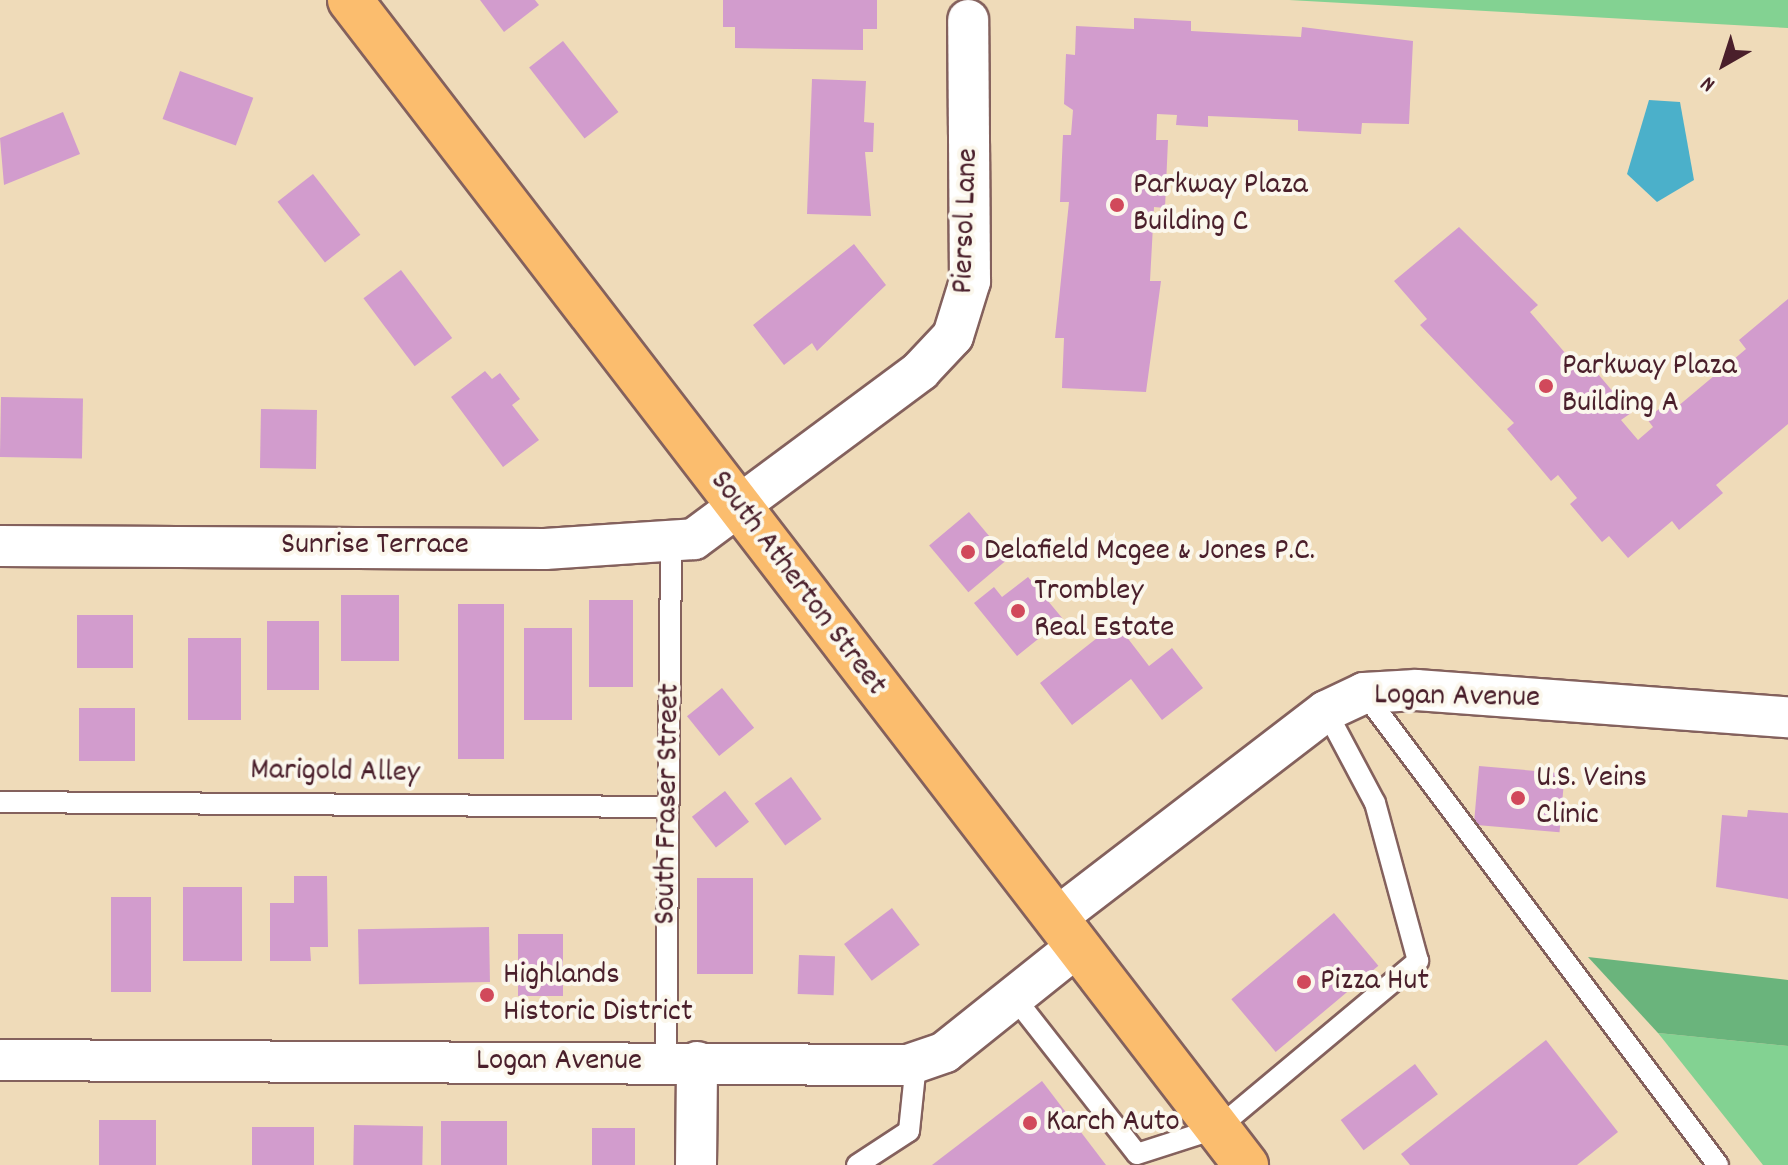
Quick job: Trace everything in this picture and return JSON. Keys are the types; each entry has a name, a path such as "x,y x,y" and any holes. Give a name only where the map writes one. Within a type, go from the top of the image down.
{"main road":[{"name":"South Atherton Street","path":"350,0 1246,1165"}],"street":[{"name":"Piersol Lane","path":"740,510 920,371 953,336 970,281 968,20"},
{"name":"Sunrise Terrace","path":"0,546 671,546 740,510"},
{"name":"Logan Avenue","path":"0,1060 916,1063 945,1052 1014,997 1067,932 1326,711 1364,693 1416,690 1788,717"},
{"name":"South Fraser Street","path":"682,1062 696,1165"}],"lane":[{"name":"South Fraser Street","path":"671,546 668,807 682,1062"},
{"path":"1364,693 1718,1165"},
{"path":"1014,997 1137,1154 1218,1128 1418,961 1375,803 1326,711"},
{"name":"Marigold Alley","path":"0,802 668,807"},
{"path":"857,1165 909,1131 916,1063"}],"green space":[{"path":"1289,0 1788,0 1788,28 1752,26"},
{"path":"1588,957 1788,980 1788,1046 1658,1033"},
{"path":"1658,1033 1788,1046 1788,1165 1763,1165"}],"water":[{"path":"1649,100 1680,102 1694,180 1657,202 1627,174"}],"building":[{"path":"480,0 535,0 539,5 504,32"},
{"path":"723,0 877,0 877,29 863,29 863,50 735,48 735,27 723,27"},
{"name":"Parkway Plaza Building C","path":"1134,18 1191,21 1191,31 1301,37 1302,27 1413,41 1409,124 1362,123 1361,134 1298,131 1298,120 1208,116 1208,127 1176,125 1177,115 1157,114 1156,140 1168,140 1165,208 1154,207 1150,281 1161,281 1146,392 1062,388 1064,338 1055,338 1069,202 1060,202 1063,135 1071,135 1073,110 1064,104 1066,54 1075,55 1076,26 1134,29"},
{"path":"563,41 618,112 585,138 529,67"},
{"path":"180,71 253,98 236,146 163,119"},
{"path":"812,79 866,81 864,122 874,123 873,152 865,152 871,216 807,214"},
{"path":"63,112 80,154 4,185 0,138"},
{"path":"313,174 360,235 325,262 278,202"},
{"name":"Parkway Plaza Building A","path":"1459,227 1538,305 1530,312 1578,368 1587,361 1631,413 1621,420 1638,440 1653,427 1647,419 1671,399 1677,407 1746,349 1739,340 1788,299 1788,424 1716,485 1723,493 1679,530 1672,521 1628,558 1609,536 1602,542 1570,504 1577,498 1558,475 1551,481 1507,429 1514,423 1420,325 1427,319 1394,281"},
{"path":"854,244 886,285 817,351 812,343 784,365 753,325"},
{"path":"401,270 452,338 415,366 363,298"},
{"path":"485,371 492,379 500,373 520,399 512,405 539,440 503,467 451,397"},
{"path":"1,397 83,398 82,458 0,457"},
{"path":"261,409 317,410 316,469 260,468"},
{"name":"Delafield Mcgee & Jones P.C.","path":"969,512 1008,559 968,592 929,545"},
{"name":"Trombley Real Estate","path":"1028,577 1063,619 1017,656 974,603 994,587 1002,597"},
{"path":"341,595 399,595 399,661 341,661"},
{"path":"589,600 633,600 633,687 589,687"},
{"path":"458,604 504,604 504,759 458,759"},
{"path":"77,615 133,615 133,668 77,668"},
{"path":"267,621 319,621 319,690 267,690"},
{"path":"1116,623 1149,666 1172,648 1203,688 1162,720 1131,679 1072,725 1040,683"},
{"path":"524,628 572,628 572,720 524,720"},
{"path":"188,638 241,638 241,720 188,720"},
{"path":"722,688 754,728 719,756 687,716"},
{"path":"79,708 135,708 135,761 79,761"},
{"path":"1479,766 1565,773 1560,832 1474,825"},
{"path":"791,777 822,819 785,846 755,803"},
{"path":"725,791 749,822 716,848 692,817"},
{"path":"1748,810 1788,813 1788,899 1716,887 1722,815 1747,817"},
{"path":"294,876 327,876 328,947 310,947 311,961 270,961 270,903 294,903"},
{"path":"697,878 753,878 753,974 697,974"},
{"path":"183,887 242,887 242,961 183,961"},
{"path":"111,897 151,897 151,992 111,992"},
{"path":"892,908 920,945 872,981 844,944"},
{"name":"Pizza Hut","path":"1334,913 1378,966 1276,1052 1231,999"},
{"path":"489,927 490,982 359,984 358,929"},
{"path":"518,934 563,934 563,996 518,996"},
{"path":"799,955 835,956 834,995 798,994"},
{"path":"1546,1040 1618,1132 1577,1165 1410,1165 1401,1154"},
{"path":"1415,1064 1438,1094 1364,1150 1341,1120"},
{"name":"Karch Auto","path":"1042,1081 1106,1165 932,1165"},
{"path":"99,1120 156,1120 156,1165 99,1165"},
{"path":"441,1121 507,1121 507,1165 441,1165"},
{"path":"354,1125 423,1126 422,1165 353,1165"},
{"path":"252,1127 314,1127 314,1165 252,1165"},
{"path":"592,1128 635,1128 635,1165 592,1165"}],"place":[{"name":"Parkway Plaza Building C","path":"1117,205"},
{"name":"Parkway Plaza Building A","path":"1546,386"},
{"name":"Delafield Mcgee & Jones P.C.","path":"968,552"},
{"name":"Trombley Real Estate","path":"1018,611"},
{"name":"U.S. Veins Clinic","path":"1518,798"},
{"name":"Pizza Hut","path":"1304,982"},
{"name":"Highlands Historic District","path":"487,995"},
{"name":"Karch Auto","path":"1030,1123"}]}
